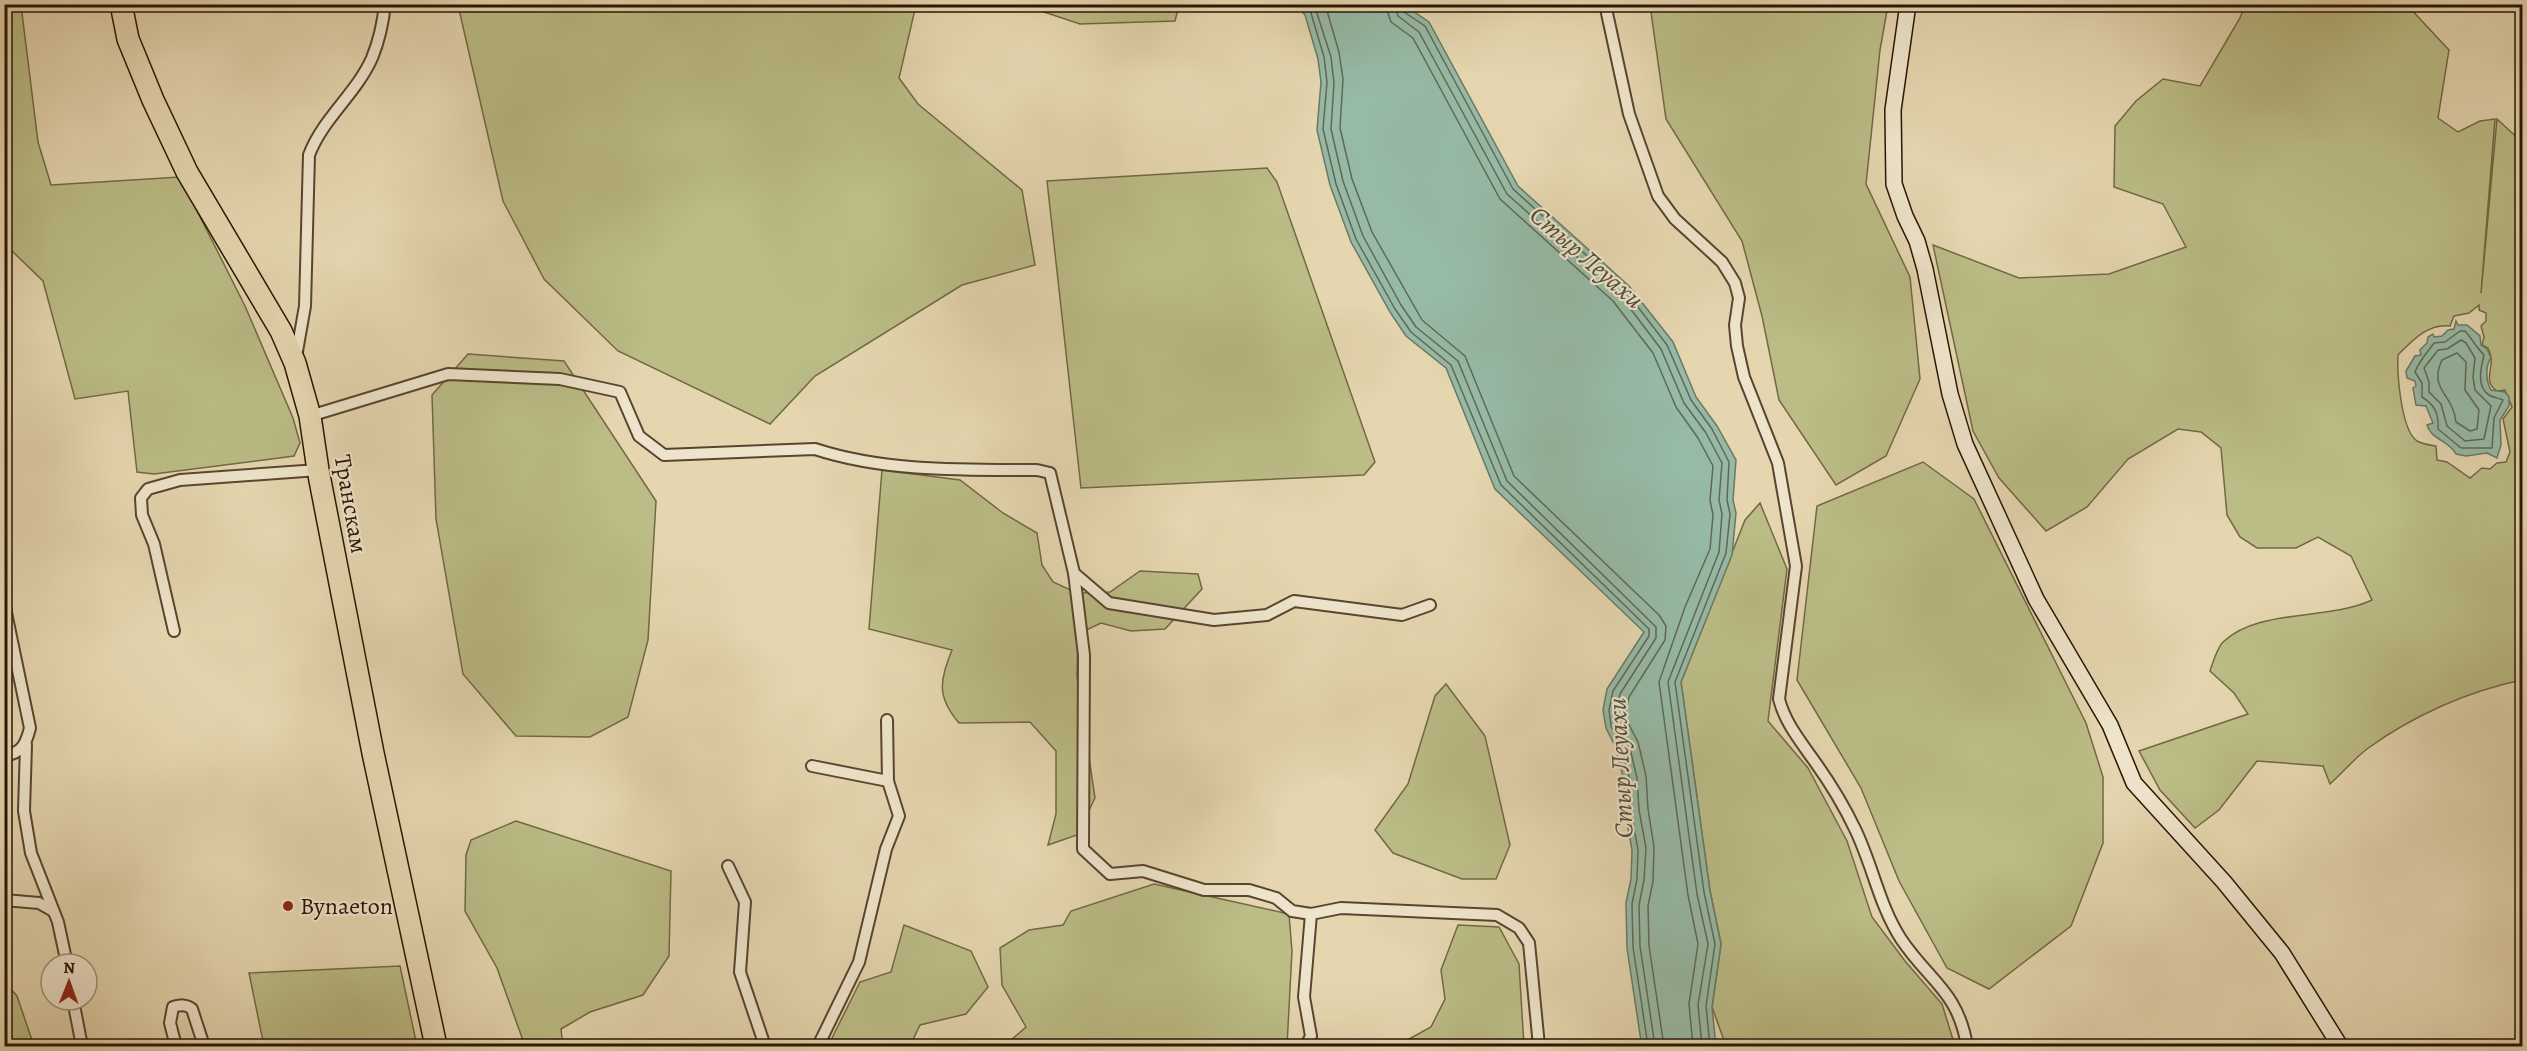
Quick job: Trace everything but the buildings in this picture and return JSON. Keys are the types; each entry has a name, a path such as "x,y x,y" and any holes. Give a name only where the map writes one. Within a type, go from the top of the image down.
{"highway":[{"name":"Транскам","path":"121,4 128,39 153,100 187,172 281,332 295,363 310,416 318,471 373,753 436,1047"}],"main road":[{"path":"1908,4 1893,110 1894,184 1925,269 1950,394 1965,444 2036,599 2107,720 2134,783 2224,882 2282,953 2340,1047"}],"street":[{"path":"295,363 305,306 309,155 316,135 372,60 382,29 386,4"},
{"path":"1605,4 1629,114 1658,196 1675,219 1722,262 1735,283 1739,298 1735,325 1737,346 1744,376 1778,463 1796,566 1779,699 1784,716 1856,830 1870,865 1882,907 1902,940 1943,986 1956,1007 1967,1047"},
{"path":"310,416 448,374 560,379 620,392 639,436 664,455 815,449 835,456 947,470 1037,470 1050,473 1074,573 1084,655 1083,849 1110,874 1143,871 1204,890 1249,890 1276,898 1292,911 1311,914 1341,908 1497,915 1519,928 1529,943 1539,1047"},
{"path":"174,631 154,544 142,515 141,498 148,489 180,480 318,471"},
{"path":"1074,573 1109,603 1214,620 1268,615 1294,601 1402,615 1430,605"},
{"path":"5,607 30,728 26,745 24,811 31,853 53,911 64,952"},
{"path":"818,1047 859,962 886,849 899,816 888,781 887,720"},
{"path":"4,756 15,754 26,745"},
{"path":"812,766 888,781"},
{"path":"728,866 745,902 740,972 765,1047"},
{"path":"4,900 39,903 53,911"},
{"path":"1306,1047 1311,1036 1304,996 1311,914"},
{"path":"176,1047 170,1013 173,1007 179,1005 188,1005 192,1009 204,1047"},
{"path":"75,1012 82,1047"}],"shaded area":[{"path":"1179,4 1175,21 1080,24 1023,5"},
{"path":"4,5 21,5 38,142 51,185 180,177 245,306 293,418 300,443 294,456 154,474 137,472 128,391 75,399 43,281 13,252 5,252"},
{"path":"458,5 916,5 899,78 918,104 1022,190 1035,265 962,285 815,376 770,424 618,351 544,279 503,201"},
{"path":"1650,5 1888,5 1880,50 1866,184 1910,277 1920,379 1886,456 1836,485 1779,400 1762,316 1742,241 1666,119"},
{"path":"2245,5 2407,5 2449,50 2438,118 2458,132 2480,121 2495,119 2481,293 2497,119 2522,142 2522,680 2461,698 2403,726 2367,749 2330,784 2323,766 2257,761 2219,810 2195,828 2160,790 2139,751 2248,714 2234,693 2210,671 2215,655 2223,642 2238,631 2255,624 2274,619 2335,611 2372,600 2351,556 2318,537 2296,548 2257,548 2240,537 2227,515 2221,448 2201,432 2178,429 2128,459 2087,507 2046,531 1999,478 1973,431 1933,245 2019,278 2109,274 2186,247 2163,204 2114,187 2115,126 2136,101 2163,79 2200,86 2240,18","holes":["2479,305 2479,310 2486,313 2486,321 2481,326 2484,337 2482,345 2488,348 2491,355 2490,382 2497,391 2505,390 2512,407 2503,419 2510,452 2506,462 2497,463 2490,469 2482,468 2470,478 2447,462 2437,460 2436,446 2419,442 2412,435 2407,426 2401,401 2398,355 2428,330 2450,326 2454,316 2469,313"]},
{"path":"1267,168 1277,182 1375,462 1364,475 1081,488 1047,181"},
{"path":"468,354 564,361 656,501 648,640 628,717 590,737 516,736 463,674 436,519 432,395"},
{"path":"1923,462 1974,499 2086,723 2103,777 2103,843 2071,926 1989,989 1947,968 1899,881 1861,788 1797,680 1817,506"},
{"path":"882,470 960,480 1003,513 1037,533 1042,565 1053,582 1077,593 1110,592 1140,571 1198,574 1202,589 1165,629 1131,631 1101,623 1078,634 1077,676 1095,798 1077,835 1048,845 1056,814 1056,751 1030,722 959,723 947,705 942,688 952,650 869,629"},
{"path":"1760,503 1787,569 1768,721 1808,768 1847,841 1872,917 1905,961 1942,1004 1955,1046 1726,1046 1712,1007 1721,944 1710,891 1681,682 1745,520"},
{"path":"1446,684 1485,736 1510,845 1496,879 1462,879 1393,853 1375,830 1408,784 1435,696"},
{"path":"516,821 671,871 669,956 643,995 590,1012 561,1029 563,1046 525,1046 497,968 465,911 466,855 471,840"},
{"path":"1154,884 1289,914 1292,951 1287,1046 1008,1046 1011,1040 1026,1027 1002,985 1000,948 1029,930 1063,925 1071,911"},
{"path":"904,925 971,951 988,987 966,1014 920,1025 910,1046 835,1046 830,1042 860,982 891,972"},
{"path":"1458,925 1499,927 1519,964 1524,1046 1402,1046 1400,1044 1431,1027 1445,999 1441,970"},
{"path":"400,966 417,1046 264,1046 249,973"},
{"path":"4,981 17,996 34,1046 5,1046"}],"water":[{"name":"Стыр Леуахи","path":"1296,5 1404,5 1429,22 1518,186 1629,286 1673,342 1696,397 1717,426 1736,460 1733,500 1736,513 1732,555 1681,682 1710,891 1721,944 1712,1007 1716,1046 1642,1046 1641,1041 1627,948 1626,903 1631,879 1632,850 1625,811 1624,781 1616,748 1606,728 1603,710 1607,689 1644,632 1495,489 1446,368 1406,336 1351,242 1330,185 1317,130 1321,82 1318,59 1305,15"},
{"path":"2456,321 2458,325 2467,325 2480,336 2481,345 2487,349 2491,358 2487,370 2489,387 2491,390 2505,392 2509,397 2509,406 2500,420 2501,445 2497,458 2487,453 2466,456 2456,454 2453,449 2432,434 2427,425 2433,423 2426,406 2416,405 2413,388 2416,386 2415,381 2407,378 2406,371 2415,356 2421,355 2420,350 2427,343 2428,337 2433,334 2434,337 2442,336 2448,330 2454,329"}],"place":[{"name":"Bynaeton","path":"288,906"}]}
